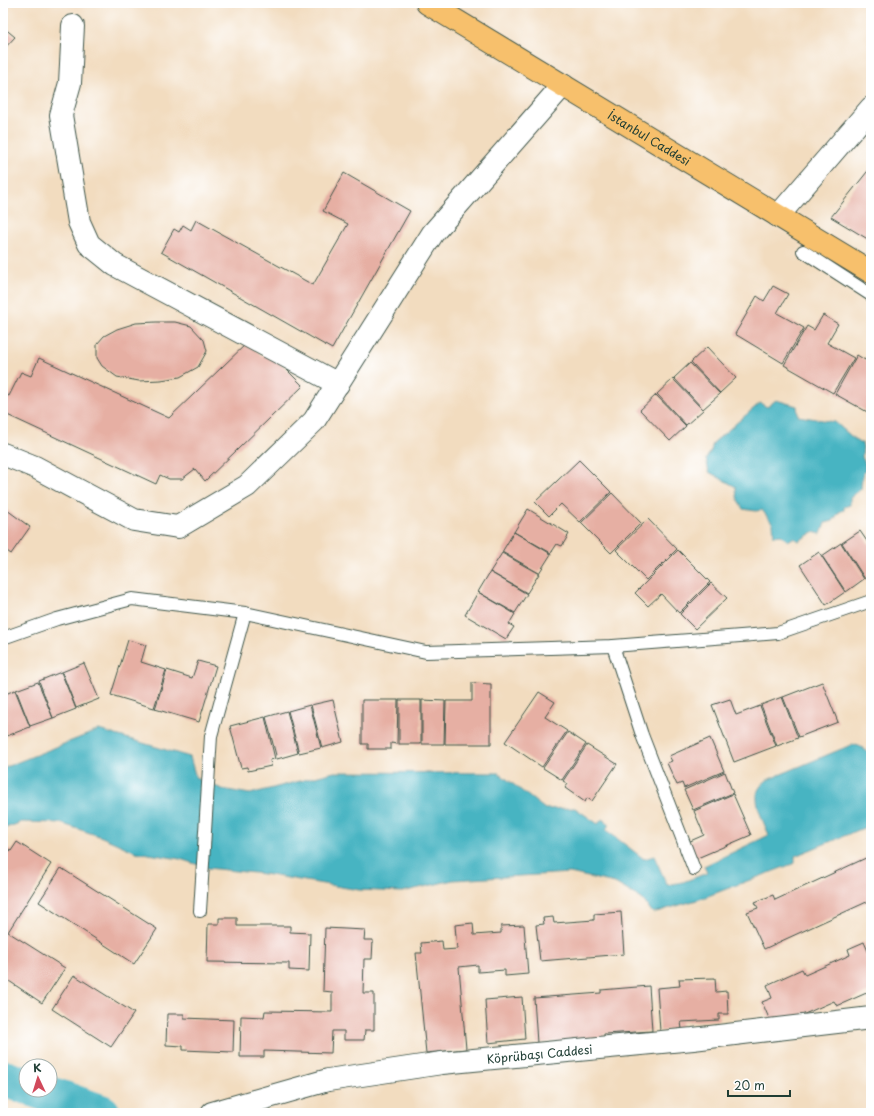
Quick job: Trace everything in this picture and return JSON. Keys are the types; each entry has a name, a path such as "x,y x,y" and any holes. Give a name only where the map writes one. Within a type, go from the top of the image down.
{"main road":[{"name":"İstanbul Caddesi","path":"427,3 871,272"}],"street":[{"path":"73,26 70,83 61,115 79,222 89,244 115,265 338,384"},
{"path":"3,454 35,467 134,520 178,527 247,486 314,421 433,233 563,85"},
{"path":"778,216 871,108"},
{"name":"Köprübaşı Caddesi","path":"212,1113 328,1080 442,1062 693,1040 871,1018"}],"lane":[{"path":"803,251 871,295"},
{"path":"3,638 57,619 132,598 245,613 426,652 613,646 778,633 871,601"},
{"path":"200,910 211,736 245,613"},
{"path":"613,646 642,735 694,869"}],"water":[{"path":"776,400 797,406 798,416 835,422 859,443 862,443 863,447 862,457 865,463 865,470 862,477 861,489 850,498 850,505 844,507 844,510 839,512 833,521 825,523 821,534 813,532 799,541 793,538 788,541 781,535 774,536 773,524 762,510 756,511 743,509 736,493 736,487 709,472 706,459 711,451 713,443 760,403 767,407"},
{"path":"99,730 190,757 196,778 222,789 250,794 334,772 499,773 545,809 575,808 598,824 602,819 609,824 606,830 644,859 654,856 667,885 683,882 707,873 704,866 769,835 759,811 757,797 760,787 767,780 851,745 859,746 871,755 871,826 795,856 795,863 700,899 653,913 642,899 615,883 570,873 453,880 402,892 359,890 264,874 208,868 180,859 136,852 102,837 60,823 22,822 3,829 3,768"}],"building":[{"path":"3,27 15,37 3,50"},
{"path":"871,167 871,241 831,217"},
{"path":"344,173 410,211 332,349 161,252 174,229 179,232 183,225 191,230 196,220 313,285 348,224 323,211"},
{"path":"773,286 788,294 777,313 804,328 783,363 735,334 757,296 764,301"},
{"path":"823,315 838,324 827,343 854,358 833,393 784,365 807,326 814,330"},
{"path":"175,322 191,326 204,340 207,351 198,367 180,377 139,381 117,377 102,366 97,358 97,344 104,336 117,329 136,323"},
{"path":"248,342 262,356 268,351 303,386 205,481 195,469 182,479 169,479 160,475 156,484 3,413 3,393 9,396 21,372 31,376 39,358 169,418"},
{"path":"707,347 736,378 720,393 691,362"},
{"path":"871,349 871,414 835,394 857,355 865,360"},
{"path":"690,363 720,394 703,409 674,378"},
{"path":"673,379 703,410 686,425 657,394"},
{"path":"656,395 686,426 670,441 640,410"},
{"path":"579,460 611,492 580,522 561,504 549,516 535,502"},
{"path":"612,493 641,523 611,553 581,523"},
{"path":"3,507 30,527 11,554 3,548"},
{"path":"528,509 569,534 562,546 557,544 551,553 514,532"},
{"path":"648,519 677,549 646,580 616,550"},
{"path":"860,531 871,547 871,575 865,579 842,543"},
{"path":"514,532 551,554 539,573 502,552"},
{"path":"841,543 864,579 846,592 822,556"},
{"path":"678,550 710,582 679,613 661,594 648,606 635,593"},
{"path":"819,552 845,592 826,605 800,565"},
{"path":"502,553 539,574 527,593 490,572"},
{"path":"490,572 527,594 515,613 478,592"},
{"path":"711,583 727,598 695,629 680,614"},
{"path":"478,592 515,614 509,624 514,627 506,639 465,615"},
{"path":"128,640 146,645 141,662 166,670 154,708 111,695"},
{"path":"198,661 216,666 199,722 155,709 167,670 192,678"},
{"path":"84,663 99,699 76,708 62,672"},
{"path":"61,672 76,709 53,718 39,681"},
{"path":"38,682 53,718 30,726 16,690"},
{"path":"822,682 838,722 799,737 783,697"},
{"path":"472,683 491,684 491,744 445,744 446,701 472,701"},
{"path":"15,690 30,727 7,736 3,725 3,695"},
{"path":"539,692 555,702 545,717 567,731 542,767 505,742"},
{"path":"782,697 798,738 777,746 761,705"},
{"path":"730,699 736,715 760,706 776,746 734,762 712,705"},
{"path":"333,700 343,742 322,748 311,705"},
{"path":"362,700 398,700 397,744 391,743 391,749 368,749 368,744 362,744"},
{"path":"399,700 421,700 421,744 399,744"},
{"path":"422,700 445,701 444,744 422,744"},
{"path":"310,705 321,748 299,753 288,711"},
{"path":"287,711 298,753 277,759 266,717"},
{"path":"265,717 275,759 270,760 271,766 248,771 247,767 241,768 230,726"},
{"path":"568,732 586,744 562,780 543,768"},
{"path":"710,738 724,771 684,788 682,783 677,785 667,763 672,761 669,756"},
{"path":"587,745 617,764 592,801 587,798 585,802 565,788 568,784 563,781"},
{"path":"725,772 733,793 693,810 684,790"},
{"path":"733,794 751,835 695,859 688,842 704,835 694,811"},
{"path":"17,842 51,864 8,932 65,968 42,1003 3,977 3,854 7,848 11,851"},
{"path":"868,857 871,863 871,900 764,949 747,912 758,908 755,902 773,895 775,900"},
{"path":"61,868 157,929 134,964 39,902"},
{"path":"621,912 624,954 540,961 536,925 544,924 543,918 553,917 554,923 594,920 594,914"},
{"path":"219,918 237,918 237,926 290,926 290,932 310,933 309,971 289,970 289,963 207,962 208,924 219,924"},
{"path":"473,923 474,935 501,933 501,926 524,925 528,974 505,976 505,970 478,972 478,965 459,967 466,1049 426,1053 416,953 422,953 421,943 442,941 443,950 457,949 455,925"},
{"path":"325,928 365,930 364,940 373,940 372,959 364,959 363,993 374,993 374,1030 365,1030 364,1040 344,1040 344,1031 332,1031 331,1053 264,1051 264,1057 240,1057 241,1016 264,1017 265,1011 332,1012 332,992 323,991"},
{"path":"864,942 871,958 871,991 837,1006 834,1001 784,1023 771,1023 762,1002 772,998 767,985 802,969 805,975 850,955 848,949"},
{"path":"74,975 134,1013 111,1047 52,1009"},
{"path":"715,978 716,992 727,991 728,1014 719,1014 719,1020 681,1022 682,1029 660,1031 657,988 680,986 679,979"},
{"path":"649,986 652,1031 604,1034 604,1038 537,1043 534,998 601,993 601,990"},
{"path":"522,997 525,1039 488,1043 485,1000"},
{"path":"167,1014 184,1014 184,1018 234,1020 233,1052 183,1050 183,1046 166,1045"}],"waterway":[{"path":"3,1078 18,1083"},
{"path":"58,1097 102,1113"}]}
